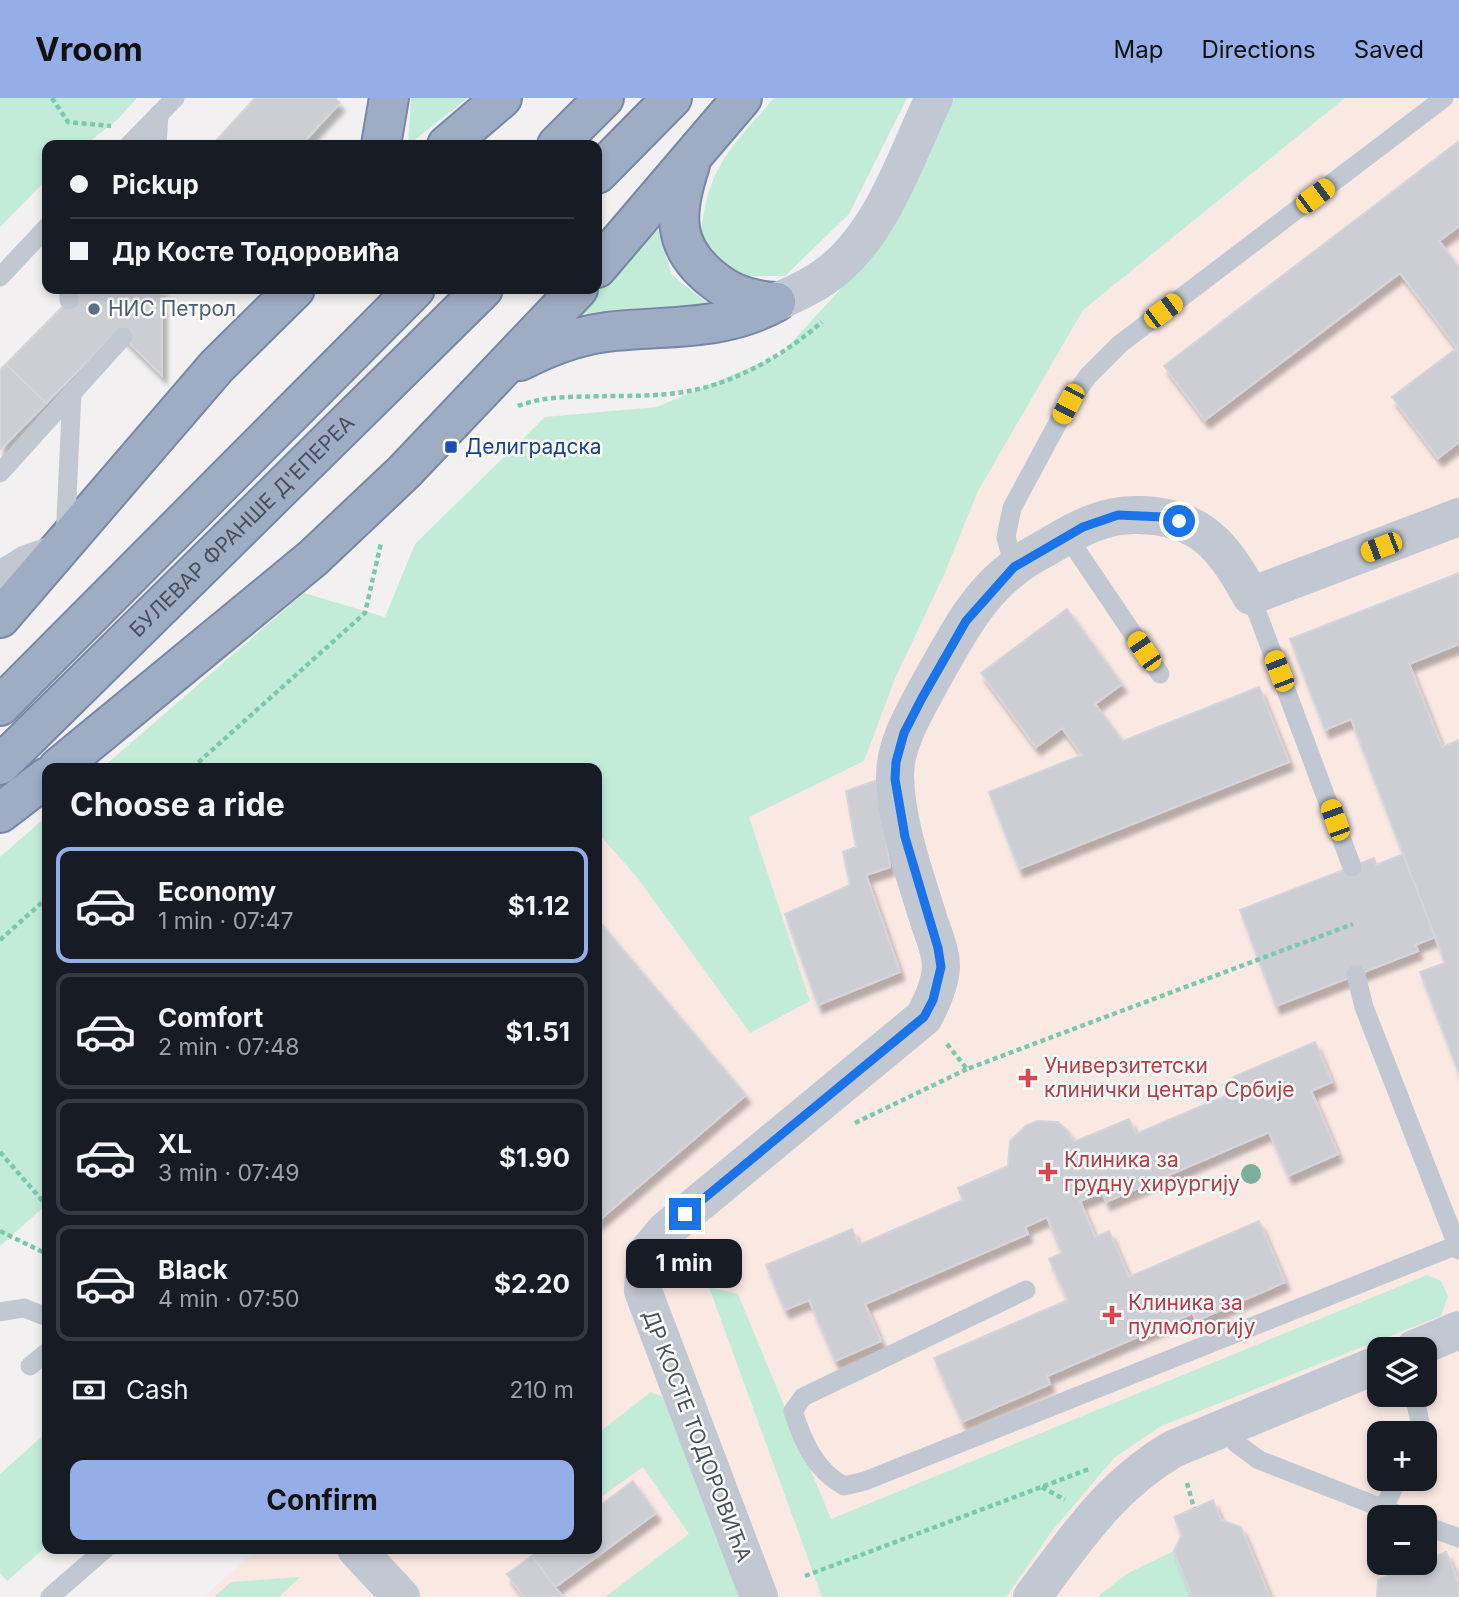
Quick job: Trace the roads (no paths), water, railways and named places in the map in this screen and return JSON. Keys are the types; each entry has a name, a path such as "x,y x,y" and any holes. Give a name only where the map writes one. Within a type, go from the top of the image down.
{"highway":[{"path":"382,140 389,98"},
{"path":"452,140 502,98"},
{"path":"562,140 604,98"},
{"path":"602,169 672,98"},
{"path":"602,262 693,158 741,98"},
{"path":"693,158 679,206 680,230 688,255 722,287 741,296 776,302"},
{"path":"5,589 59,548 217,366 290,294"},
{"path":"0,706 410,294"},
{"name":"БУЛЕВАР ФРАНШЕ Д'ЕПЕРЕА","path":"0,765 478,294"},
{"path":"64,763 313,558 404,472 573,294"},
{"path":"505,368 551,346 580,337 705,325 744,317 776,302"},
{"path":"0,813 42,781"}],"street":[{"path":"776,302 827,275 852,252 894,183 934,98"},
{"name":"ДР КОСТЕ ТОДОРОВИЋА","path":"759,1597 643,1292 645,1255 650,1246 706,1196 924,1017 933,1000 941,967 938,948 905,837 895,779 896,762 904,733 922,698 966,621 985,596 1014,567 1066,536 1118,515 1163,517 1179,521 1216,541 1229,557 1251,596"},
{"path":"1251,596 1459,517"},
{"path":"1437,1339 1459,1330"},
{"path":"1032,1597 1128,1479 1173,1449 1367,1369"},
{"path":"361,1554 401,1597"}],"lane":[{"path":"134,140 175,98"},
{"path":"1014,567 1006,537 1012,508 1068,404 1088,376 1120,344 1444,98"},
{"path":"157,140 159,114"},
{"path":"0,277 42,232"},
{"path":"0,473 72,385 116,341"},
{"path":"59,548 72,385"},
{"path":"1066,536 1160,674"},
{"path":"1251,596 1352,867"},
{"path":"1026,1290 803,1396 793,1411 803,1442 827,1477 844,1486 865,1481 1458,1247 1364,1006 1356,975"},
{"path":"0,1312 24,1308 42,1315"},
{"path":"30,1366 42,1356"},
{"path":"1224,1428 1236,1443 1259,1460 1373,1505"},
{"path":"1437,1530 1459,1538"},
{"path":"50,1597 99,1554"}],"place":[{"name":"НИС Петрол","path":"94,309"},
{"name":"Делиградска","path":"451,447"},
{"name":"Универзитетски клинички центар Србије","path":"1028,1078"},
{"name":"Клиника за грудну хирургију","path":"1048,1172"},
{"name":"Клиника за пулмологију","path":"1112,1315"}]}
